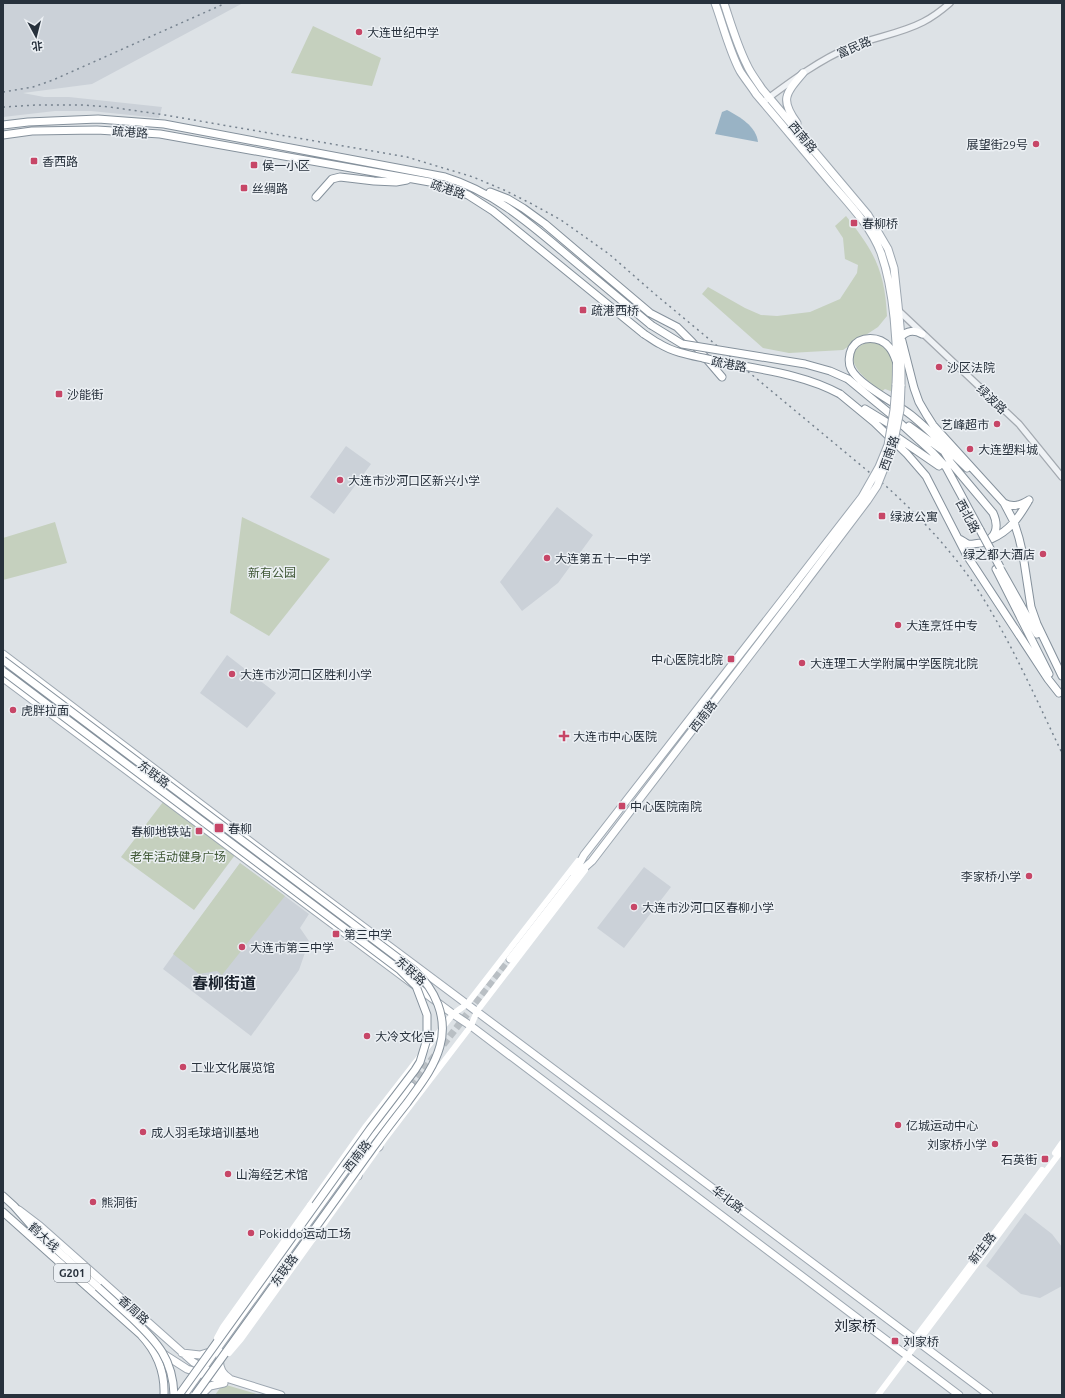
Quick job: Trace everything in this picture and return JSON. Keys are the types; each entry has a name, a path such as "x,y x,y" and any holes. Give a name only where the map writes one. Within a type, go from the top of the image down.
{"main road":[{"name":"西南路","path":"205,1369 241,1339 379,1147 471,1026 477,1011 867,501 877,486 894,446 900,410 899,385 892,306 886,270 880,252 862,220 763,102 740,70 715,3"},
{"name":"西南路","path":"205,1369 223,1327 361,1134 453,1014 467,1004 862,497 879,467 888,445 899,385 901,337 894,268 888,249 873,220 762,89 747,66 724,3"},
{"path":"803,73 788,92 786,102 789,112 808,143"},
{"path":"3,125 28,122 98,119 164,124 412,170 462,182 508,200 523,208 650,313 676,327 692,342 722,377"},
{"name":"疏港路","path":"3,135 32,131 97,130 160,134 441,184 468,194 486,207 517,230 644,334 661,345 685,354 726,364 796,376 825,385 840,394"},
{"path":"316,196 332,179 340,177 396,182 412,179"},
{"path":"462,182 505,205 651,325 682,344 805,364 830,371 848,379 865,390 886,409 990,487"},
{"path":"922,334 912,331 901,337 919,402 933,425 1004,503 1014,522 1019,538 1031,607 1037,624 1062,677"},
{"path":"897,363 889,347 880,340 870,338 860,340 853,347 849,358 851,368 858,378 910,414 972,473"},
{"name":"西北路","path":"848,379 888,412 932,452 946,467 998,568 1062,677"},
{"path":"840,394 874,422 907,454 926,476 966,554 1060,696"},
{"name":"西北路","path":"840,394 902,431 929,455 939,466 978,531"},
{"path":"874,422 939,466"},
{"path":"944,452 951,463 993,512 997,522 991,539"},
{"path":"959,539 968,544 985,542 1004,532 1014,522 1029,500 1013,506 1004,503"},
{"name":"西北路","path":"998,568 1060,696"},
{"name":"华北路","path":"3,654 248,840 989,1395"},
{"name":"东联路","path":"3,660 408,966 424,980 431,989 439,1006 442,1027 440,1046 434,1063 425,1079 205,1369 179,1395"},
{"name":"东联路","path":"3,671 400,970 416,986 428,1022 427,1039 423,1055 416,1070 370,1129 205,1369 194,1395"},
{"name":"华北路","path":"3,678 471,1026 960,1395"},
{"name":"西南路","path":"573,878 584,855"},
{"name":"西南路","path":"510,959 573,878 592,861"},
{"name":"西南路","path":"184,1395 219,1350 375,1133 411,1086"},
{"path":"358,1176 361,1134"},
{"name":"新生路","path":"878,1395 908,1356 916,1340 1062,1143"},
{"path":"360,1155 379,1147"},
{"name":"新生路","path":"916,1340 1062,1150"},
{"name":"西南路","path":"219,1350 327,1196 360,1155"},
{"name":"香周路","path":"3,1196 40,1226 193,1362 229,1381 267,1395"},
{"path":"311,1203 327,1196"},
{"name":"鹤大线","path":"14,1206 36,1231 147,1332 159,1346 171,1373 174,1395"},
{"name":"香周路","path":"3,1212 168,1358 205,1369"},
{"name":"G201","path":"141,1335 150,1344 159,1361 164,1380 164,1395"},
{"path":"181,1352 200,1355 219,1350 220,1367 229,1381 210,1386 201,1395"},
{"path":"189,1395 205,1369"},
{"name":"香周路","path":"229,1381 281,1395"}],"street":[{"name":"富民路","path":"763,102 803,73 850,47 912,27 941,11 950,3"},
{"name":"绿波路","path":"899,311 1019,424 1062,477"}],"shaded area":[{"path":"3,3 243,3 92,84 23,93 44,97 69,97 162,107 159,118 91,111 55,111 3,117"},
{"name":"大连市沙河口区新兴小学","path":"346,446 371,464 334,514 310,497"},
{"name":"大连第五十一中学","path":"557,507 593,535 558,583 522,611 500,582"},
{"name":"大连市沙河口区胜利小学","path":"227,655 276,693 247,728 200,693"},
{"name":"大连市第三中学","path":"240,863 309,914 300,928 309,941 299,970 251,1036 163,969"},
{"name":"大连市沙河口区春柳小学","path":"644,867 671,887 624,948 597,928"},
{"path":"1025,1213 1052,1234 1062,1247 1062,1286 1040,1298 1021,1294 986,1266"}],"green space":[{"path":"313,26 381,58 372,86 291,73"},
{"path":"846,216 871,251 881,274 886,300 887,316 878,327 843,350 789,353 763,348 702,294 708,287 745,308 761,315 777,316 810,312 840,299 857,273 858,265 845,259 843,238 835,226"},
{"path":"869,341 878,343 885,347 892,359 893,392 885,389 881,392 861,374 856,367 853,360 854,353 859,347"},
{"name":"新有公园","path":"242,517 330,559 269,636 230,613"},
{"path":"55,522 67,563 3,580 3,538"},
{"name":"老年活动健身广场","path":"163,802 235,855 194,910 121,857"},
{"path":"240,863 285,896 222,975 217,971 199,974 173,954"},
{"path":"223,1384 260,1395 215,1395"}],"water":[{"path":"727,110 742,119 751,127 757,136 758,142 715,134 722,112"}],"tunnel":[{"path":"411,1086 510,959"}],"railway":[{"path":"3,92 33,87 53,80 226,3"},
{"path":"3,107 36,105 83,105 110,107 165,115 407,157 473,177 504,190 561,220 609,254 656,295 887,487 923,522 946,547 976,587 1022,668 1062,753"}],"place":[{"name":"大连世纪中学","path":"359,32"},
{"name":"展望街29号","path":"1036,144"},
{"name":"香西路","path":"34,161"},
{"name":"侯一小区","path":"254,165"},
{"name":"丝绸路","path":"244,188"},
{"name":"春柳桥","path":"854,223"},
{"name":"疏港西桥","path":"583,310"},
{"name":"沙区法院","path":"939,367"},
{"name":"沙能街","path":"59,394"},
{"name":"艺峰超市","path":"997,424"},
{"name":"大连塑料城","path":"970,449"},
{"name":"大连市沙河口区新兴小学","path":"340,480"},
{"name":"绿波公寓","path":"882,516"},
{"name":"绿之都大酒店","path":"1043,554"},
{"name":"大连第五十一中学","path":"547,558"},
{"name":"大连烹饪中专","path":"898,625"},
{"name":"中心医院北院","path":"731,659"},
{"name":"大连理工大学附属中学医院北院","path":"802,663"},
{"name":"大连市沙河口区胜利小学","path":"232,674"},
{"name":"虎胖拉面","path":"13,710"},
{"name":"大连市中心医院","path":"564,736"},
{"name":"中心医院南院","path":"622,806"},
{"name":"春柳","path":"219,828"},
{"name":"春柳地铁站","path":"199,831"},
{"name":"李家桥小学","path":"1029,876"},
{"name":"大连市沙河口区春柳小学","path":"634,907"},
{"name":"第三中学","path":"336,934"},
{"name":"大连市第三中学","path":"242,947"},
{"name":"大冷文化宫","path":"367,1036"},
{"name":"工业文化展览馆","path":"183,1067"},
{"name":"亿城运动中心","path":"898,1125"},
{"name":"成人羽毛球培训基地","path":"143,1132"},
{"name":"刘家桥小学","path":"995,1144"},
{"name":"石英街","path":"1045,1159"},
{"name":"山海经艺术馆","path":"228,1174"},
{"name":"熊洞街","path":"93,1202"},
{"name":"Pokiddo运动工场","path":"251,1233"},
{"name":"刘家桥","path":"895,1341"}],"district":[{"name":"春柳街道","path":"224,983"},
{"name":"刘家桥","path":"855,1326"}]}
